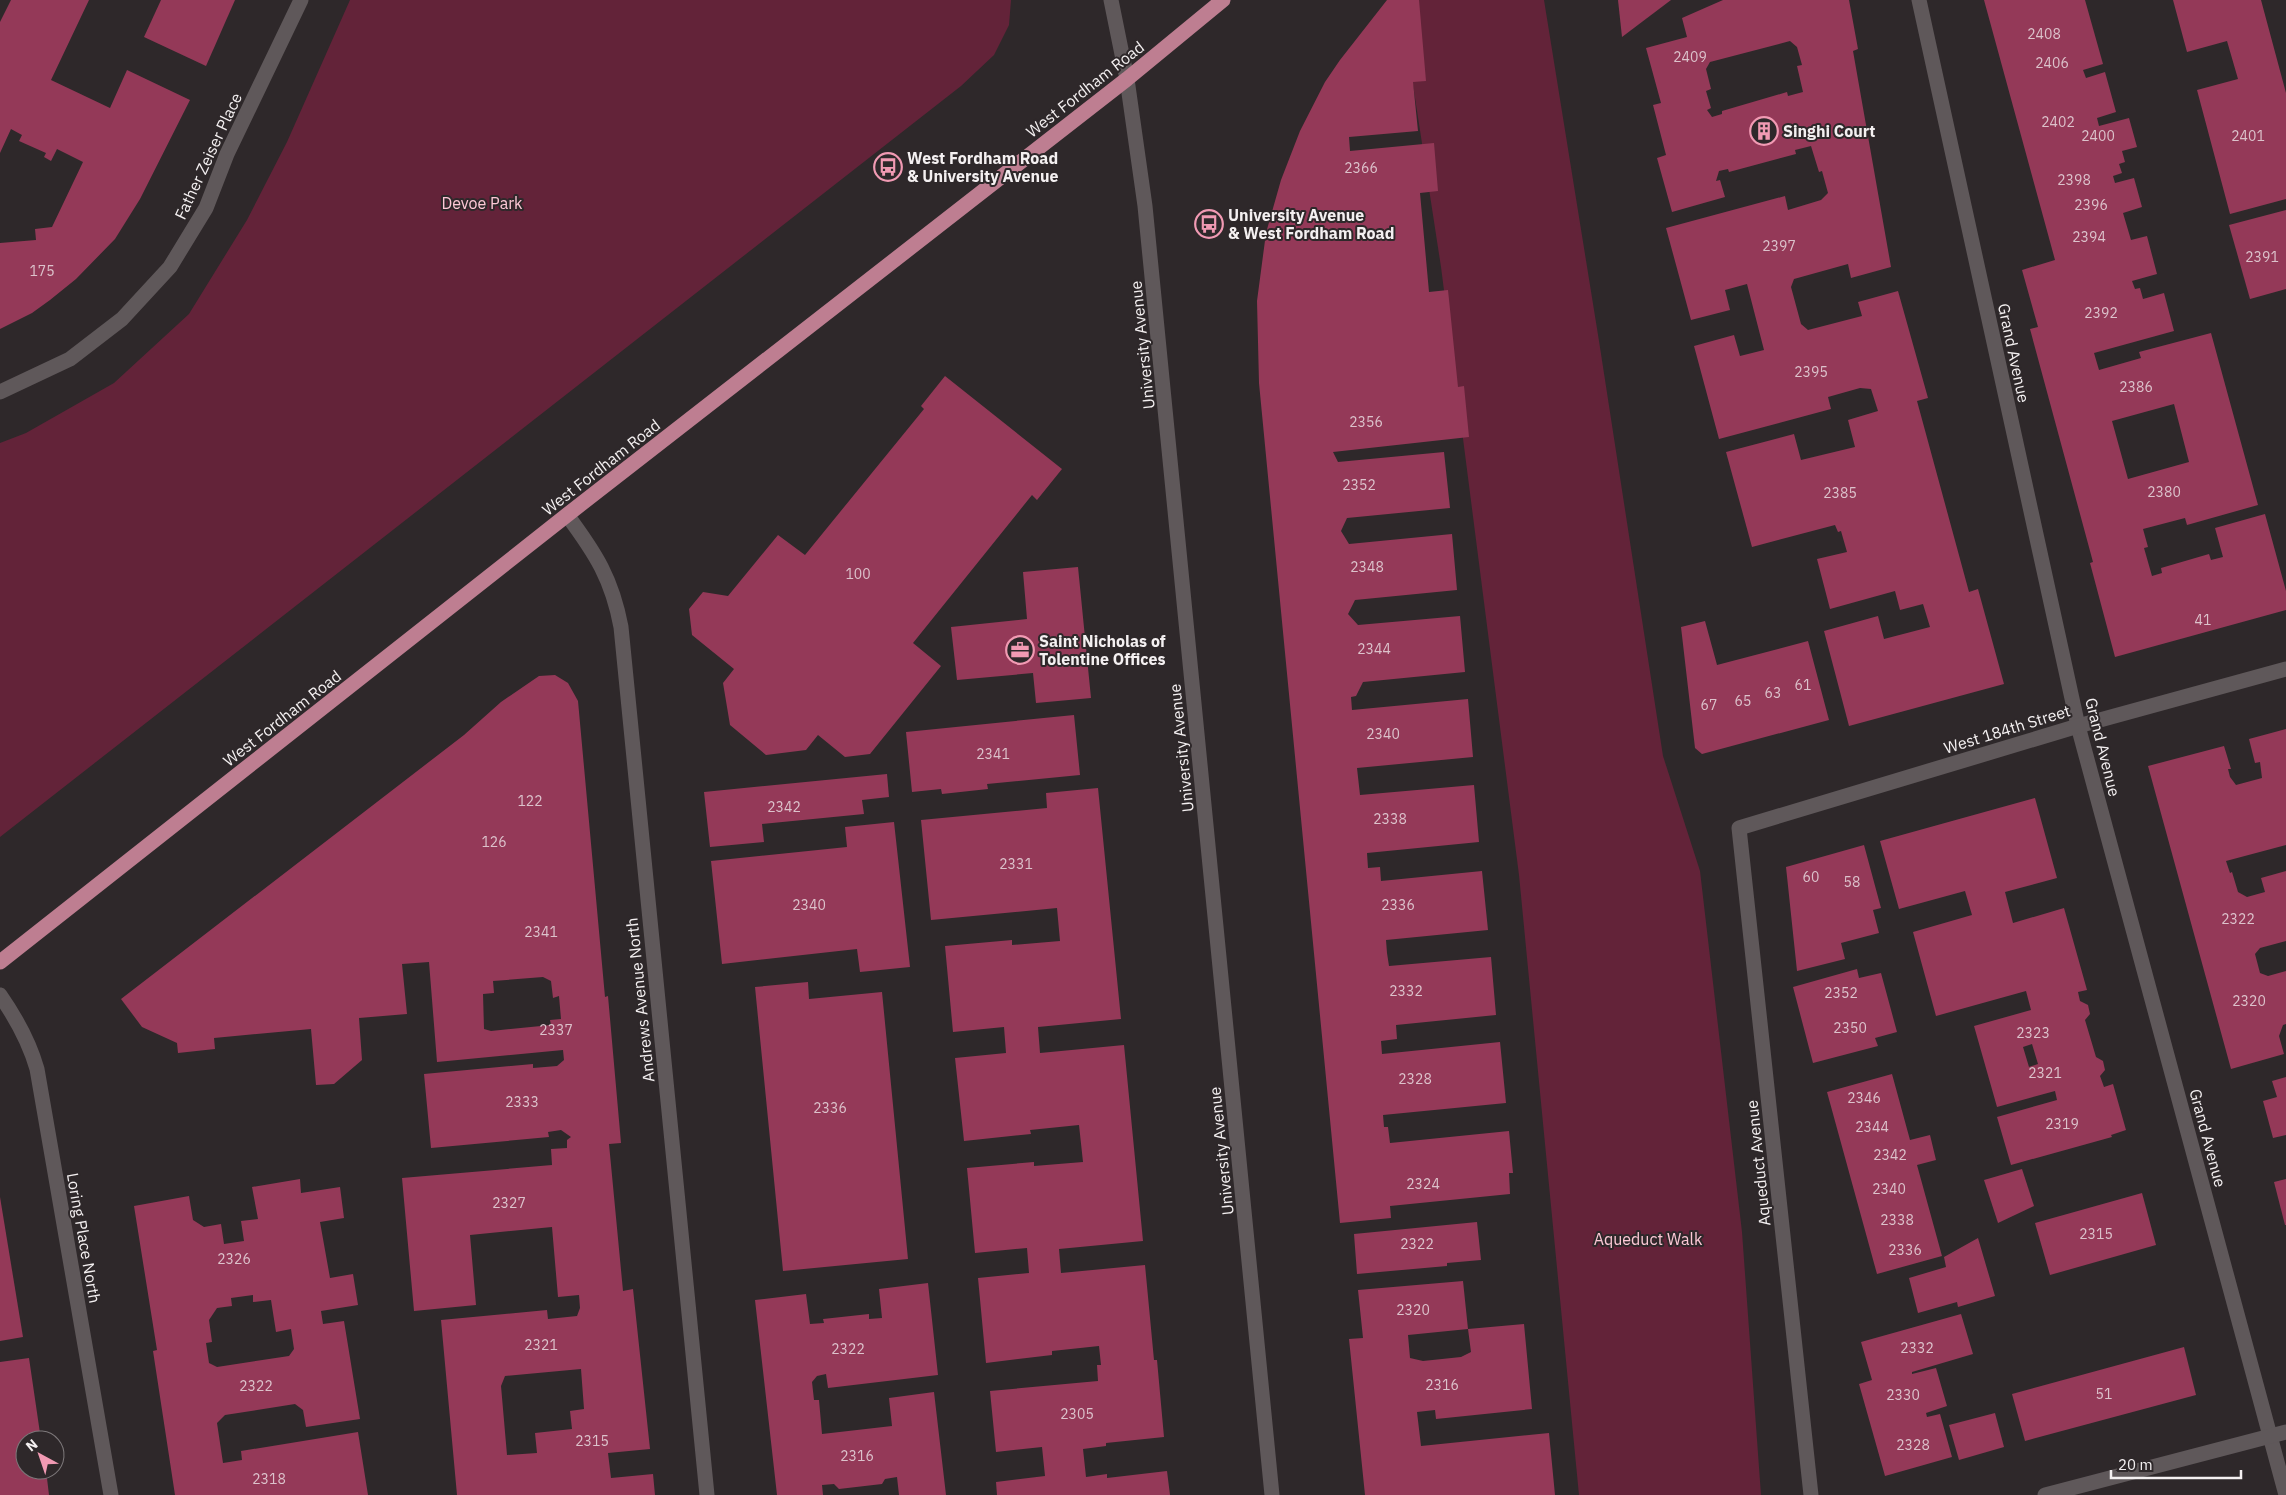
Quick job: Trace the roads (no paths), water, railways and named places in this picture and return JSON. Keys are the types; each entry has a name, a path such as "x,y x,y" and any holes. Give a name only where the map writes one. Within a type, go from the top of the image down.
{"main road":[{"name":"West Fordham Road","path":"0,962 567,515 1128,79 1223,0"}],"street":[{"name":"Father Zeiser Place","path":"0,392 70,359 122,319 170,267 206,208 227,154 302,0"},
{"name":"University Avenue","path":"1111,0 1128,79 1145,206 1272,1495"},
{"name":"Grand Avenue","path":"1919,0 2078,726 2286,1495"},
{"name":"Andrews Avenue North","path":"567,515 600,561 617,607 621,627 707,1495"},
{"name":"West 184th Street","path":"1739,828 2078,726 2286,669"},
{"name":"Aqueduct Avenue","path":"1739,828 1811,1495"},
{"name":"Loring Place North","path":"0,995 17,1019 33,1053 37,1069 111,1495"},
{"path":"2045,1495 2286,1432"}],"place":[{"name":"Singhi Court","path":"1764,131"},
{"name":"West Fordham Road & University Avenue","path":"888,167"},
{"name":"University Avenue & West Fordham Road","path":"1209,224"},
{"name":"Saint Nicholas of Tolentine Offices","path":"1020,650"}],"park label":[{"name":"Devoe Park","path":"482,203"},
{"name":"Aqueduct Walk","path":"1648,1239"}]}
